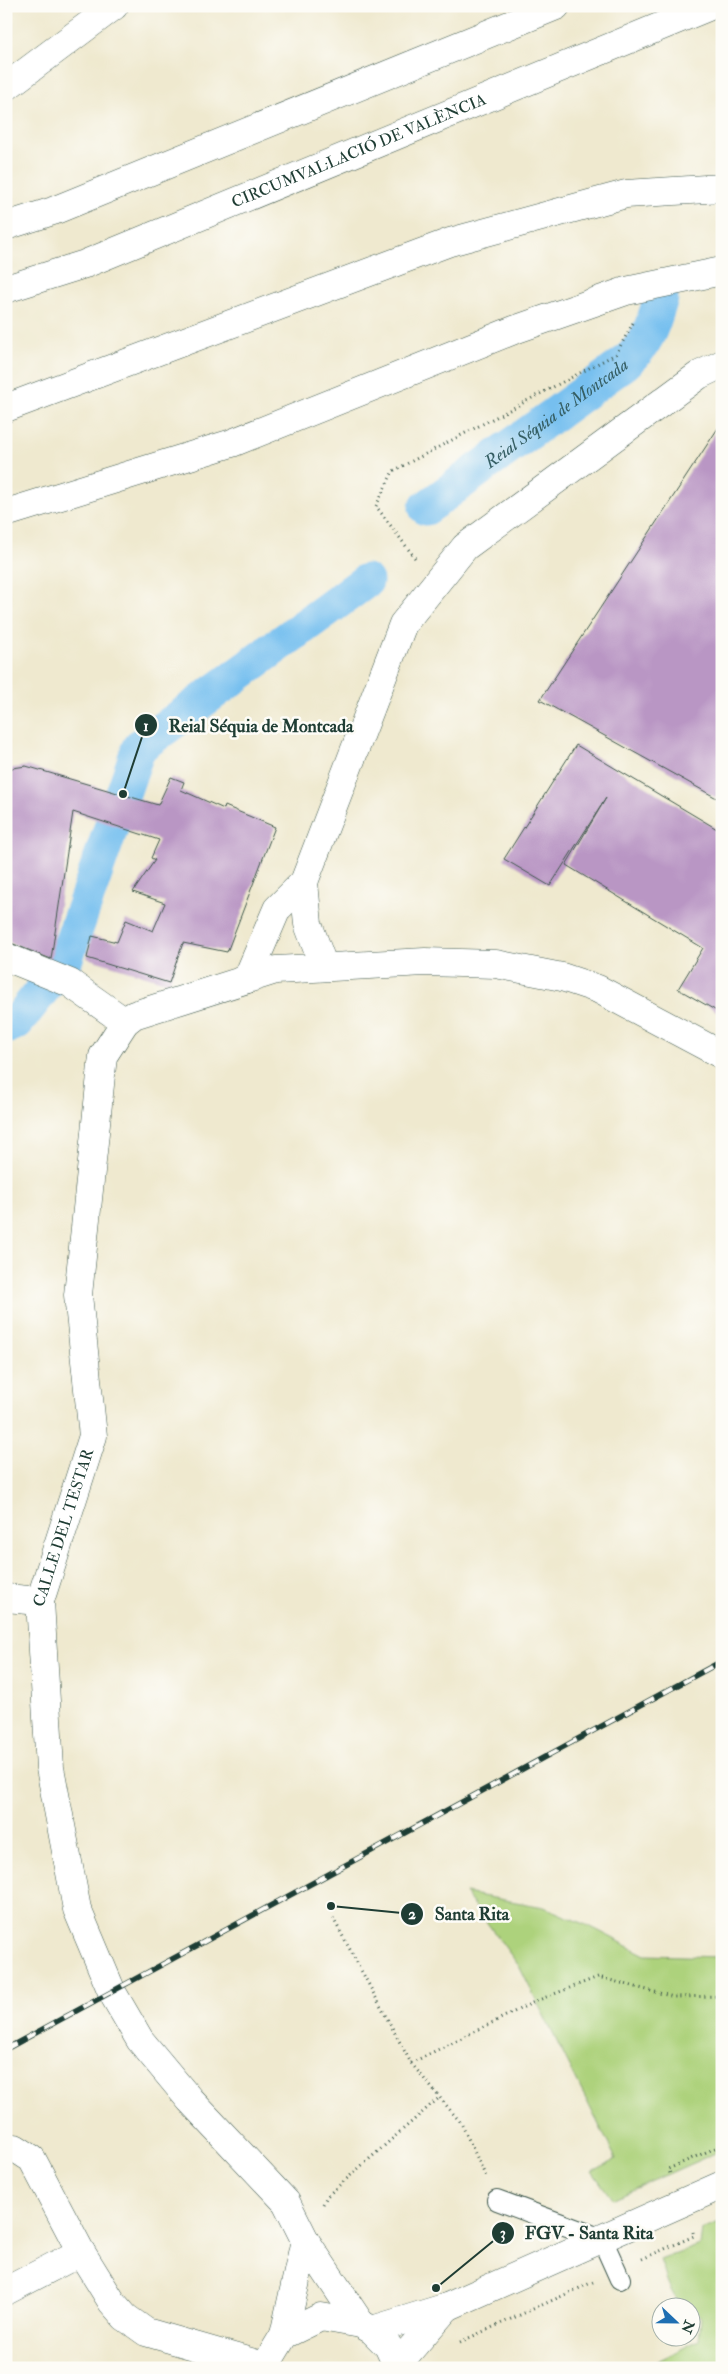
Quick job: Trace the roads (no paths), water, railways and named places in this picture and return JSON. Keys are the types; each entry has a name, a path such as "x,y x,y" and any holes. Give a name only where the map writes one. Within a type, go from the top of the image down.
{"main road":[{"path":"6,87 114,6"},
{"path":"6,226 53,210 556,6"},
{"name":"CIRCUMVAL·LACIÓ DE VALÈNCIA","path":"6,289 85,264 710,6"},
{"path":"6,408 450,242 626,194 722,188"},
{"path":"6,513 232,443 514,330 626,290 722,271"},
{"path":"248,979 277,909 304,882 403,624 465,547 699,375 722,364"},
{"path":"304,882 308,924 324,967"},
{"path":"6,956 59,978 126,1022 134,1015 276,970 425,962 487,964 562,977 598,989 722,1055"},
{"name":"CALLE DEL TESTAR","path":"126,1022 103,1056 78,1295 93,1436 40,1601 50,1768 77,1909 112,1992 140,2040 190,2100 286,2202 304,2240 366,2327 388,2346 397,2366"},
{"path":"6,1598 40,1601"},
{"path":"11,2148 32,2159 81,2252 112,2302 125,2317 146,2332 264,2367 284,2335 304,2240"},
{"path":"284,2335 321,2317 366,2327 447,2307 722,2184"},
{"path":"6,2291 81,2252"},
{"path":"397,2366 447,2307"}],"lane":[{"path":"498,2200 602,2239 620,2279"}],"waterway":[{"name":"Reial Séquia de Montcada","path":"426,508 633,356 648,334 661,298"},
{"name":"Reial Séquia de Montcada","path":"6,1027 17,1022 65,961 139,747 366,581"}],"railway":[{"path":"6,2049 722,1661"}],"place":[{"name":"Reial Séquia de Montcada","path":"123,794"},
{"name":"Santa Rita","path":"331,1906"},
{"name":"FGV - Santa Rita","path":"436,2288"}]}
